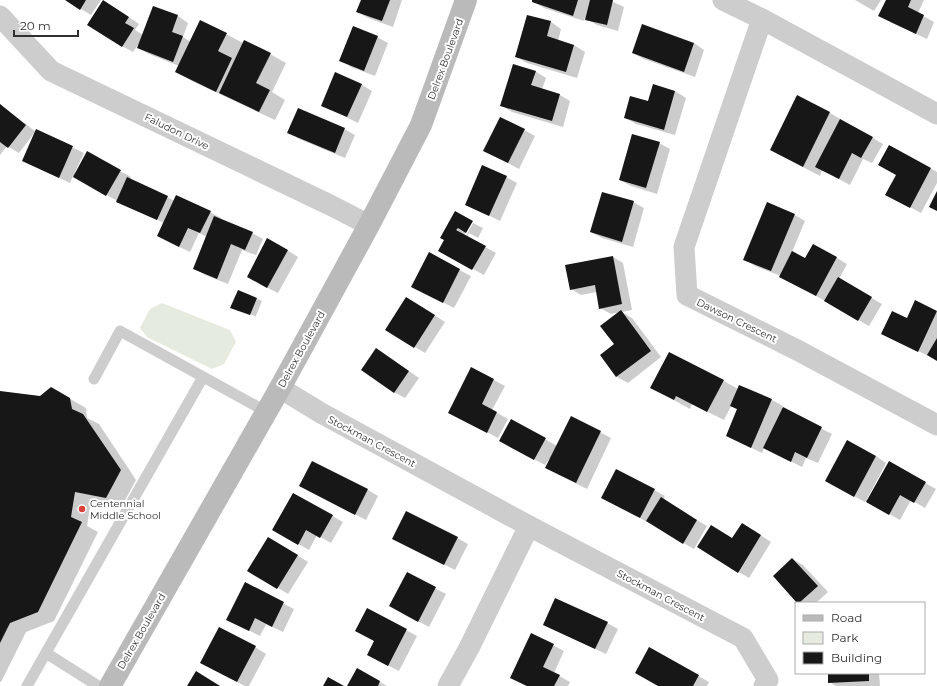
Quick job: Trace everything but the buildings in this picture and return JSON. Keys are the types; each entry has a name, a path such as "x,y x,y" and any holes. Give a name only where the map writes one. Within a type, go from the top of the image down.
{"street":[{"name":"Delrex Boulevard","path":"110,686 267,412 369,225 421,124 466,0"},
{"path":"723,0 762,19 937,114"},
{"name":"Faludon Drive","path":"0,16 51,71 323,201 369,225"},
{"name":"Dawson Crescent","path":"762,19 684,247 687,295 799,351 937,425"},
{"name":"Stockman Crescent","path":"280,388 321,413 529,526 743,638 768,680 764,686"},
{"path":"448,686 469,648 529,526"}],"lane":[{"path":"94,379 120,331 267,412"},
{"path":"27,686 203,377"},
{"path":"46,653 98,686"}],"green space":[{"path":"162,303 230,330 236,342 224,364 212,369 147,337 140,328 150,309"}],"place":[{"name":"Centennial Middle School","path":"82,509"}]}
